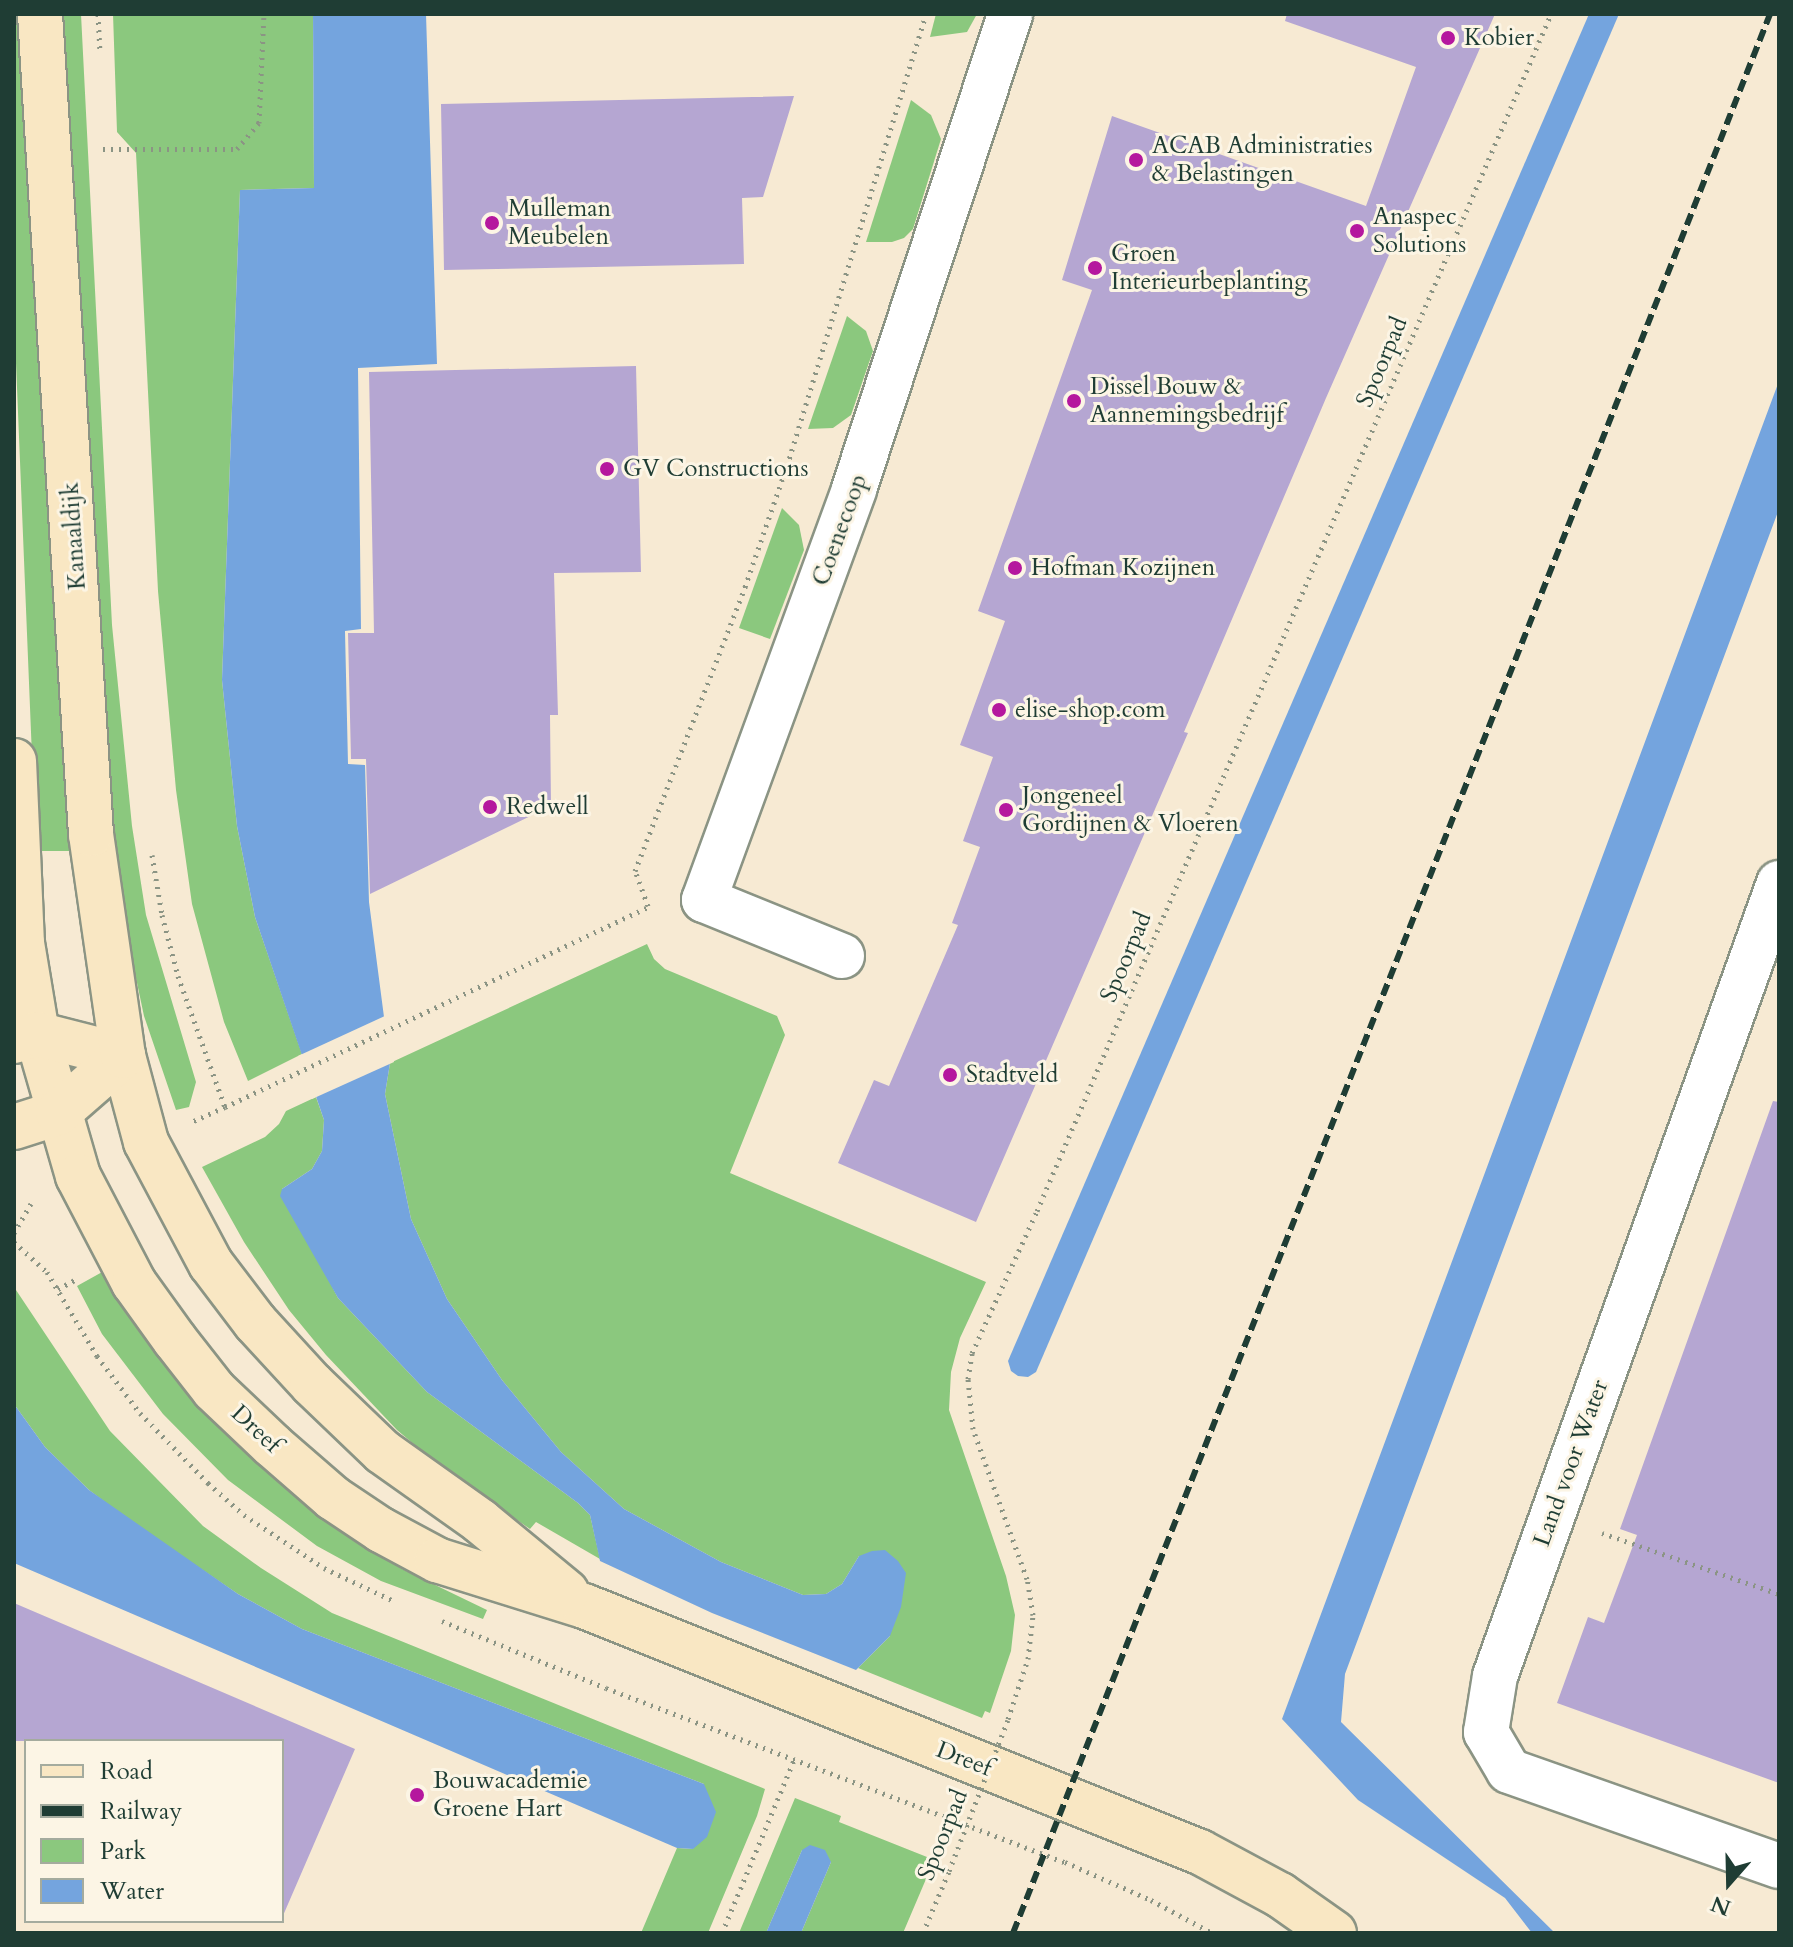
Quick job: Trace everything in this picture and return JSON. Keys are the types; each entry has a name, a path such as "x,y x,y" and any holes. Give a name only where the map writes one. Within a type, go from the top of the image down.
{"main road":[{"name":"Kanaaldijk","path":"40,14 91,834 123,1056"},
{"path":"14,761 26,1037 58,1113"},
{"path":"26,1037 123,1056"},
{"path":"14,1127 58,1113 123,1056"},
{"name":"Dreef","path":"123,1056 146,1142 211,1264 255,1322 312,1384 383,1452 480,1521 584,1606"},
{"name":"Dreef","path":"58,1113 78,1176 134,1283 214,1390 333,1498 381,1530 437,1560 584,1606 1200,1852 1280,1895 1334,1933"}],"street":[{"name":"Coenecoop","path":"704,900 854,489 1010,14"},
{"name":"Land voor Water","path":"1779,883 1495,1676 1486,1732 1509,1771 1779,1866"},
{"path":"704,900 842,956"}],"path":[{"path":"103,149 237,149 259,123 264,14"},
{"path":"648,906 635,871 771,511 844,289 926,14"},
{"name":"Spoorpad","path":"923,1933 1008,1720 1028,1659 1033,1615 1027,1579 973,1429 968,1379 972,1353 1037,1211 1551,14"},
{"path":"225,1107 648,906 704,900"},
{"path":"1552,1516 1779,1594"},
{"path":"722,1933 794,1760"}],"green space":[{"path":"14,14 22,14 72,851 42,851 36,855 14,314"},
{"path":"57,14 81,14 112,625 132,826 146,915 196,1082 189,1107 176,1110 144,1016 111,830"},
{"path":"113,14 313,14 314,188 240,190 222,680 237,826 255,917 302,1054 248,1081 224,1022 192,904 176,790 158,591 136,153 117,132"},
{"path":"936,14 977,14 967,32 930,37"},
{"path":"911,100 931,115 941,139 913,229 904,238 892,242 866,242"},
{"path":"847,316 866,331 873,351 851,415 833,428 808,429"},
{"path":"782,508 799,525 804,550 770,639 739,628"},
{"path":"647,944 654,959 665,969 777,1016 785,1035 730,1173 986,1282 960,1338 951,1372 949,1410 1006,1576 1015,1615 1011,1651 990,1713 985,1711 982,1718 858,1668 890,1636 859,1556 842,1584 826,1594 803,1595 721,1562 624,1509 561,1452 502,1380 447,1299 411,1219 385,1094 390,1063"},
{"path":"316,1097 324,1120 322,1151 312,1169 282,1189 338,1298 427,1392 578,1503 590,1515 600,1559 536,1522 530,1529 440,1466 397,1430 326,1355 289,1310 244,1242 202,1167 265,1137 279,1124 286,1111"},
{"path":"104,1271 120,1302 172,1374 265,1471 355,1539 402,1569 487,1610 483,1619 381,1581 317,1546 228,1480 163,1414 102,1334 77,1286"},
{"path":"14,1287 110,1431 203,1526 261,1568 332,1613 765,1789 757,1816 708,1933 641,1933 677,1848 693,1849 704,1784 302,1629 238,1594 129,1520 89,1490 45,1447 14,1404"},
{"path":"795,1798 841,1816 839,1822 927,1857 925,1862 932,1865 903,1933 801,1933 831,1862 802,1850 766,1933 739,1933"}],"water":[{"path":"313,14 426,14 437,364 358,368 361,629 345,631 348,764 365,765 369,902 390,1063 385,1094 411,1219 447,1299 502,1380 561,1452 624,1509 721,1562 803,1595 826,1594 842,1584 859,1556 872,1551 885,1550 898,1561 906,1573 901,1607 890,1636 856,1670 712,1613 600,1561 590,1515 427,1392 338,1298 280,1196 282,1189 312,1169 322,1151 324,1120 255,917 237,826 222,680 240,190 314,188"},
{"path":"1589,14 1619,14 1036,1372 1028,1377 1018,1376 1011,1371 1008,1361"},
{"path":"1779,381 1779,509 1345,1674 1341,1722 1555,1933 1532,1933 1505,1898 1358,1800 1282,1719"},
{"path":"14,1404 45,1447 89,1490 238,1594 302,1629 704,1784 716,1812 707,1837 693,1849 677,1848 14,1563"},
{"path":"810,1845 825,1850 831,1862 801,1933 766,1933 802,1850"}],"pier":[{"path":"387,1015 394,1062 312,1099 298,1056"}],"building":[{"path":"1287,14 1495,14 1326,398 1184,732 1188,733 976,1222 838,1163 874,1080 889,1086 958,925 952,923 980,847 963,841 993,757 960,745 1005,621 978,611 1092,290 1062,280 1112,116 1366,206 1416,67 1285,21"},
{"path":"794,96 763,197 742,198 744,264 444,270 441,104"},
{"path":"636,366 641,572 554,573 558,715 550,715 551,806 370,894 366,759 351,759 348,633 374,633 369,372"},
{"path":"1773,1101 1779,1102 1779,1783 1557,1703 1588,1617 1604,1623 1637,1535 1620,1529"},
{"path":"14,1603 355,1749 284,1913 284,1739 14,1741"}],"railway":[{"path":"1013,1933 1770,14"}],"place":[{"name":"Kobier","path":"1448,38"},
{"name":"ACAB Administraties & Belastingen","path":"1136,160"},
{"name":"Mulleman Meubelen","path":"492,223"},
{"name":"Anaspec Solutions","path":"1357,231"},
{"name":"Groen Interieurbeplanting","path":"1095,268"},
{"name":"Dissel Bouw & Aannemingsbedrijf","path":"1074,401"},
{"name":"GV Constructions","path":"607,469"},
{"name":"Hofman Kozijnen","path":"1015,568"},
{"name":"elise-shop.com","path":"999,710"},
{"name":"Redwell","path":"490,807"},
{"name":"Jongeneel Gordijnen & Vloeren","path":"1006,810"},
{"name":"Stadtveld","path":"950,1075"},
{"name":"Bouwacademie Groene Hart","path":"417,1795"}]}
